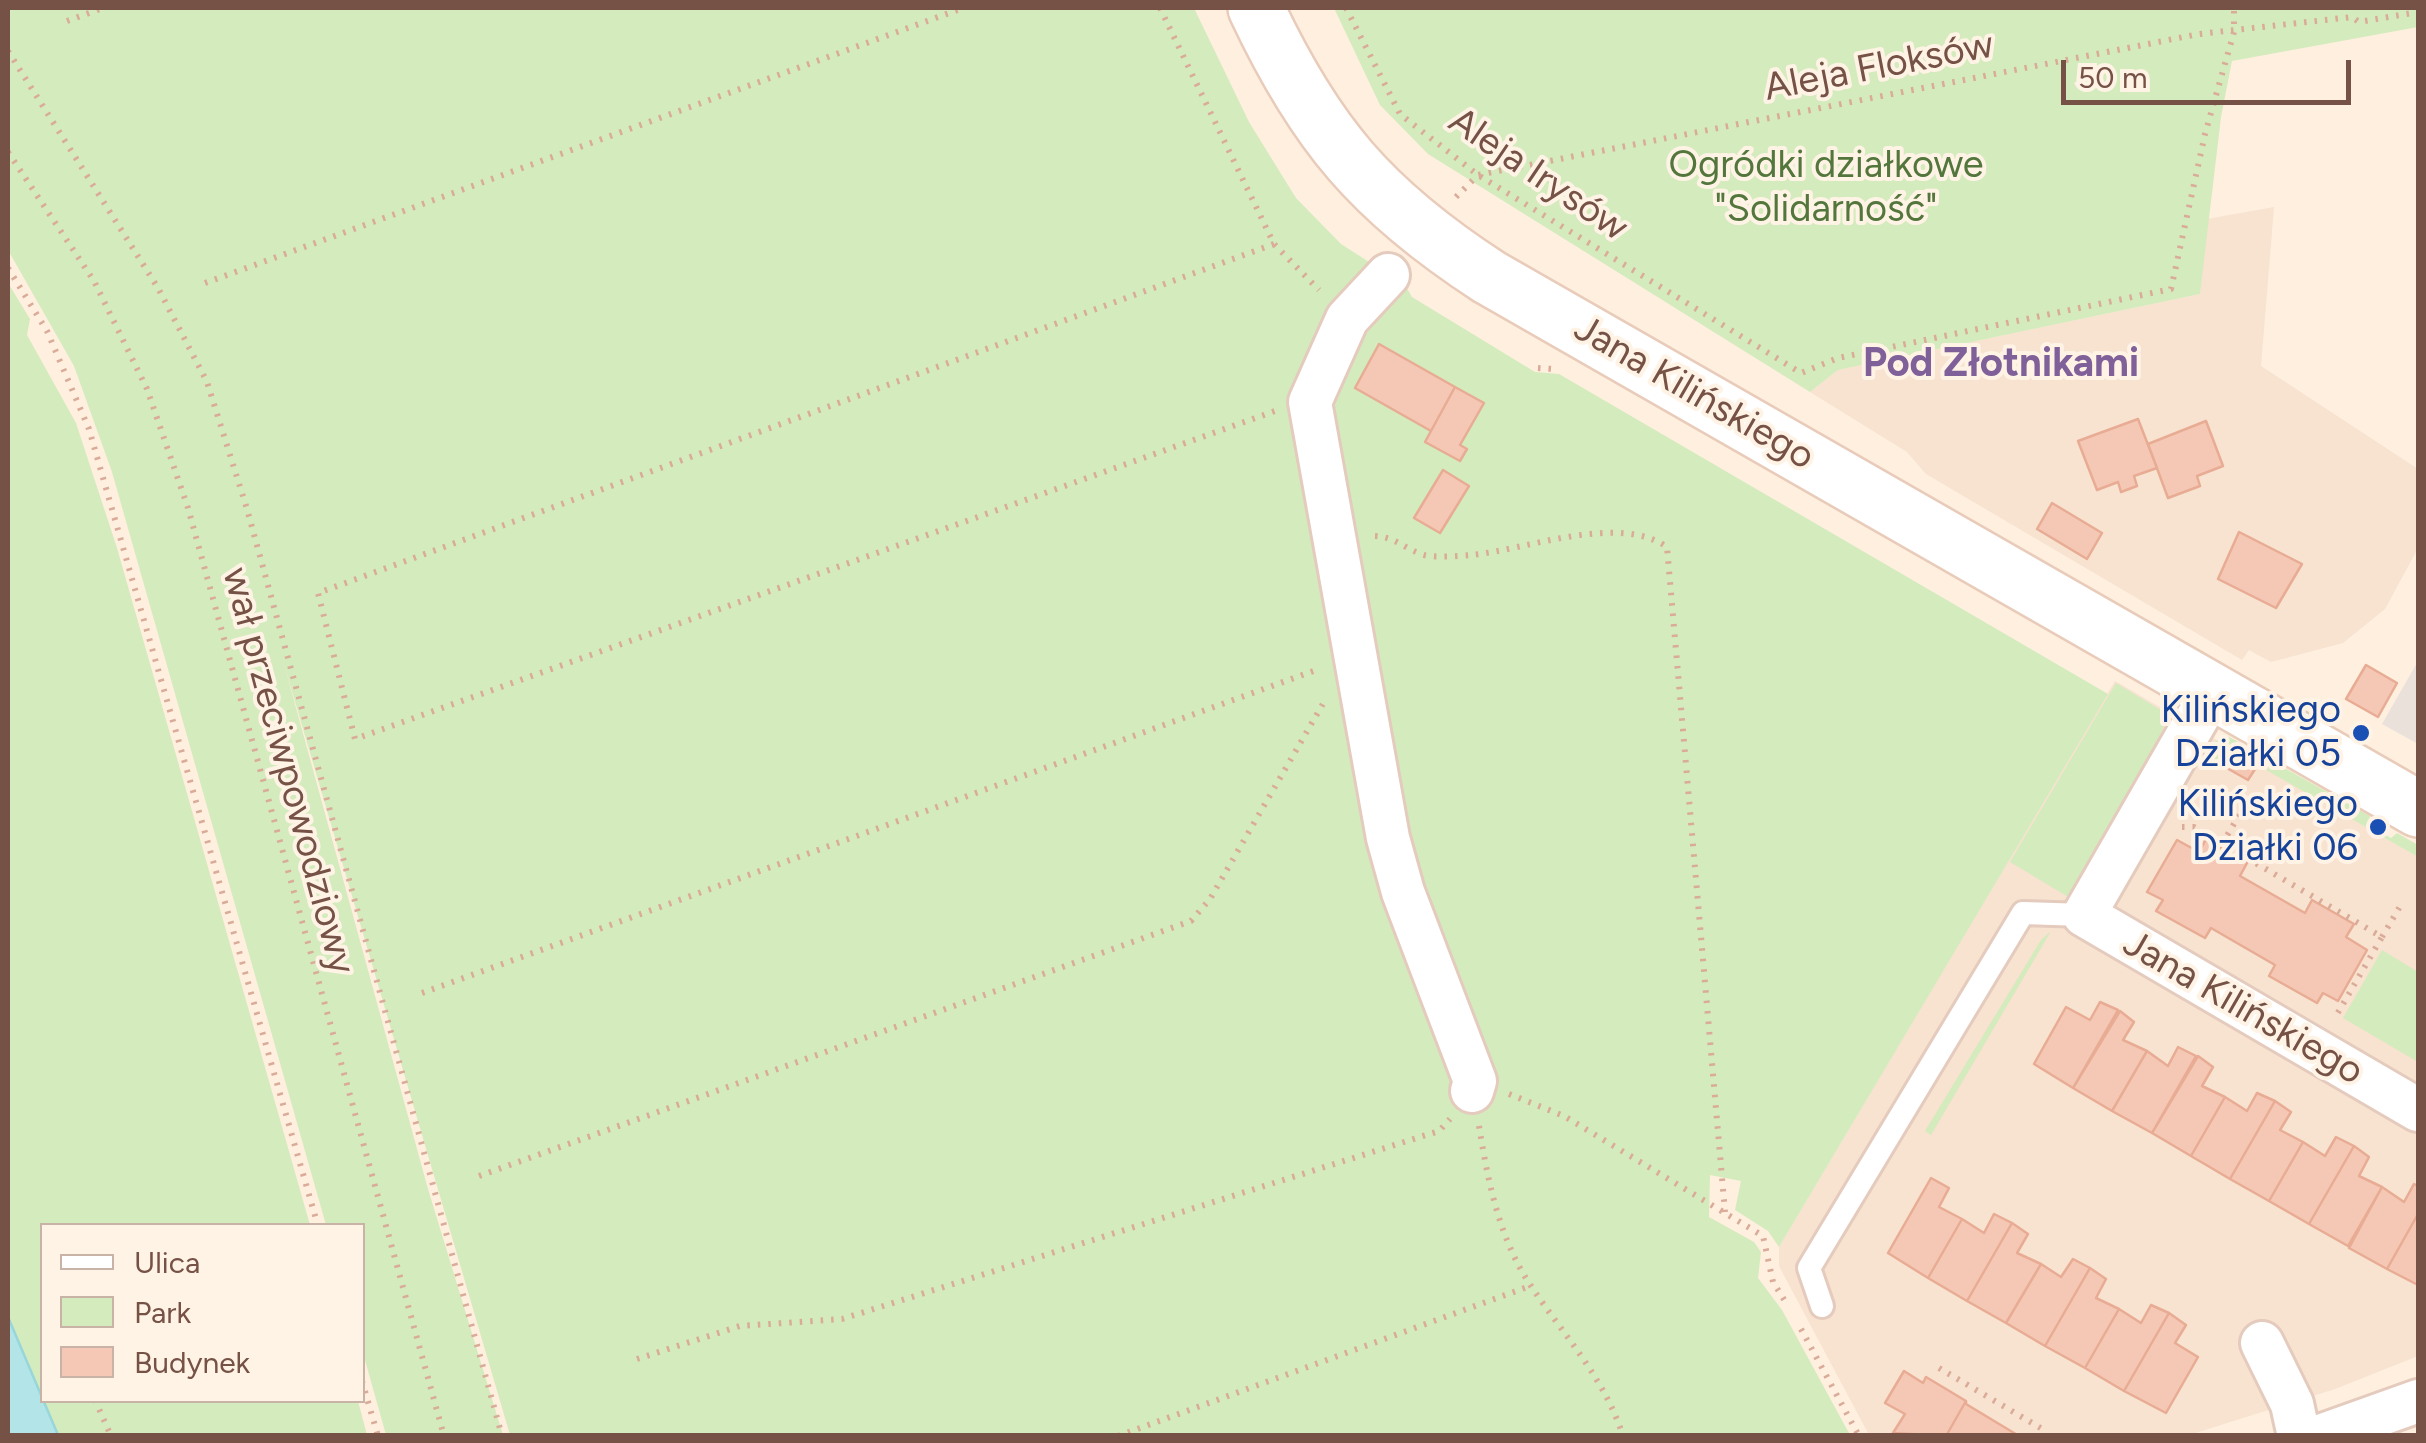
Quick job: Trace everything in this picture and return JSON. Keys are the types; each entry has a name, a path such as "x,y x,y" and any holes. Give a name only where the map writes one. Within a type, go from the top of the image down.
{"street":[{"name":"Jana Kilińskiego","path":"1256,8 1325,131 1363,178 1405,254 1489,276 2418,809"},
{"path":"1405,254 1347,320 1310,402 1352,657 1402,892 1474,1086"},
{"name":"Jana Kilińskiego","path":"2214,690 2084,914 2418,1110"},
{"path":"2262,1343 2292,1404 2298,1436"},
{"path":"2320,1436 2418,1401"}],"lane":[{"path":"1822,1306 1809,1268 2023,913 2084,914"}],"path":[{"path":"67,21 103,8"},
{"path":"204,282 963,8"},
{"path":"1160,8 1274,244 1347,320"},
{"name":"Aleja Irysów","path":"1346,8 1400,114 1478,175 1801,373 1838,358 2172,289 2205,134 2234,32"},
{"path":"2234,8 2234,32"},
{"path":"2350,8 2352,17"},
{"name":"Aleja Floksów","path":"1470,182 1478,175 2199,34 2352,17 2359,22 2418,12"},
{"path":"8,51 148,272 207,382 247,508 502,1436"},
{"name":"wał przeciwpowodziowy","path":"8,152 94,281 147,389 176,474 444,1436"},
{"path":"1274,244 318,593 355,739 1257,416 1310,402"},
{"path":"8,268 46,331 89,429 317,1223"},
{"path":"1333,537 1390,536 1425,555 1471,555 1590,535 1654,538 1667,548 1725,1212"},
{"path":"422,993 1352,657"},
{"path":"479,1176 1191,921 1210,899 1352,657"},
{"path":"2222,844 2241,812"},
{"path":"2175,832 2184,826 2194,827 2382,937"},
{"path":"2335,1018 2402,903"},
{"path":"1474,1086 1564,1116 1763,1236 1773,1282 1789,1308"},
{"path":"1474,1086 1494,1203 1530,1286 1592,1368 1623,1436"},
{"path":"636,1359 740,1326 842,1319 1440,1131 1474,1086"},
{"path":"1118,1436 1530,1286"},
{"path":"1798,1323 1859,1436"},
{"path":"1939,1368 2044,1430"},
{"path":"365,1391 378,1436"},
{"path":"96,1403 111,1436"}],"shaded area":[{"path":"2274,207 2261,366 2418,469 2418,548 2385,609 2343,643 2271,662 2249,650 2242,660 1926,474 1907,452 1810,392 1838,370 2200,294 2207,219"},
{"path":"2418,661 2418,744 2382,724"},
{"path":"2115,681 2418,857 2418,1356 2335,1389 2189,1435 1869,1435 1779,1266 1779,1247"}],"green space":[{"path":"8,8 1194,8 1249,122 1296,198 1341,244 1405,285 1412,297 1535,372 1559,374 2108,694 1779,1247 1768,1231 1735,1210 1741,1181 1710,1175 1709,1217 1754,1242 1761,1252 1758,1278 1782,1310 1850,1435 510,1435 284,664 428,1189 503,1435 386,1435 365,1360 365,1223 325,1223 112,472 74,366 8,250"},
{"name":"Ogródki działkowe \"Solidarność\"","path":"1334,8 2418,8 2418,27 2232,61 2221,117 2200,294 1838,370 1810,392 1428,154 1380,105"},
{"path":"8,283 30,319 27,335 76,423 117,548 309,1223 40,1223 40,1393 8,1317"},
{"path":"2116,683 2169,715 2136,788 2070,898 2010,862"},
{"path":"2224,734 2370,816 2367,824 2391,838 2397,833 2418,845 2418,857 2235,752 2223,769 2210,770 2203,754"},
{"path":"2051,931 1931,1135 1925,1131 2041,940"},
{"path":"2382,950 2418,972 2418,1062 2343,1018"},
{"path":"44,1403 359,1403 367,1435 58,1435"}],"water":[{"path":"8,1317 40,1393 40,1403 44,1403 58,1435 8,1435"}],"building":[{"path":"1379,344 1455,387 1431,431 1355,388"},
{"path":"1455,387 1484,403 1460,445 1467,449 1460,461 1425,442"},
{"path":"2138,419 2157,468 2134,476 2137,486 2121,492 2118,482 2097,490 2078,441"},
{"path":"2206,421 2223,466 2197,476 2200,486 2168,498 2148,444"},
{"path":"1443,470 1469,486 1440,533 1414,518"},
{"path":"2052,503 2102,533 2087,559 2037,529"},
{"path":"2239,532 2302,564 2276,608 2218,579"},
{"path":"2366,665 2397,683 2378,717 2346,699"},
{"path":"2234,753 2257,766 2248,780 2225,767"},
{"path":"2206,839 2247,863 2240,876 2305,913 2312,900 2354,924 2346,937 2367,950 2338,1001 2323,993 2317,1003 2269,976 2275,965 2211,928 2205,938 2156,911 2163,900 2147,892 2177,840 2199,852"},
{"path":"2100,1002 2118,1010 2073,1088 2034,1064 2066,1007 2090,1020"},
{"path":"2120,1011 2134,1022 2123,1040 2147,1051 2112,1111 2073,1088"},
{"path":"2178,1047 2196,1056 2152,1133 2112,1111 2147,1051 2168,1066"},
{"path":"2198,1056 2213,1067 2202,1086 2225,1097 2191,1156 2152,1133"},
{"path":"2257,1093 2275,1101 2230,1179 2191,1156 2225,1097 2247,1111"},
{"path":"2275,1101 2291,1112 2280,1130 2303,1142 2269,1201 2230,1179"},
{"path":"2336,1137 2354,1146 2309,1224 2269,1201 2303,1142 2325,1156"},
{"path":"2354,1146 2369,1157 2359,1176 2382,1187 2348,1246 2309,1224"},
{"path":"1931,1178 1949,1188 1939,1207 1962,1219 1928,1278 1888,1253"},
{"path":"2414,1184 2418,1186 2418,1214 2387,1269 2349,1248 2382,1187 2404,1202"},
{"path":"1994,1214 2012,1223 1967,1301 1928,1278 1962,1219 1984,1233"},
{"path":"2418,1214 2418,1285 2387,1269"},
{"path":"2012,1223 2028,1234 2017,1253 2041,1264 2006,1323 1967,1301"},
{"path":"2073,1259 2090,1268 2045,1346 2006,1323 2041,1264 2061,1277"},
{"path":"2090,1268 2106,1279 2096,1298 2119,1309 2085,1368 2045,1346"},
{"path":"2151,1305 2169,1313 2124,1391 2085,1368 2119,1309 2141,1323"},
{"path":"2169,1313 2186,1325 2175,1343 2198,1357 2166,1413 2124,1391"},
{"path":"1904,1371 1923,1383 1926,1377 1966,1401 1946,1436 1893,1433 1905,1414 1885,1403"},
{"path":"1966,1404 2019,1436 1946,1436"}],"place":[{"name":"Kilińskiego Działki 05","path":"2361,733"},
{"name":"Kilińskiego Działki 06","path":"2378,827"}],"district":[{"name":"Pod Złotnikami","path":"2001,364"}]}
